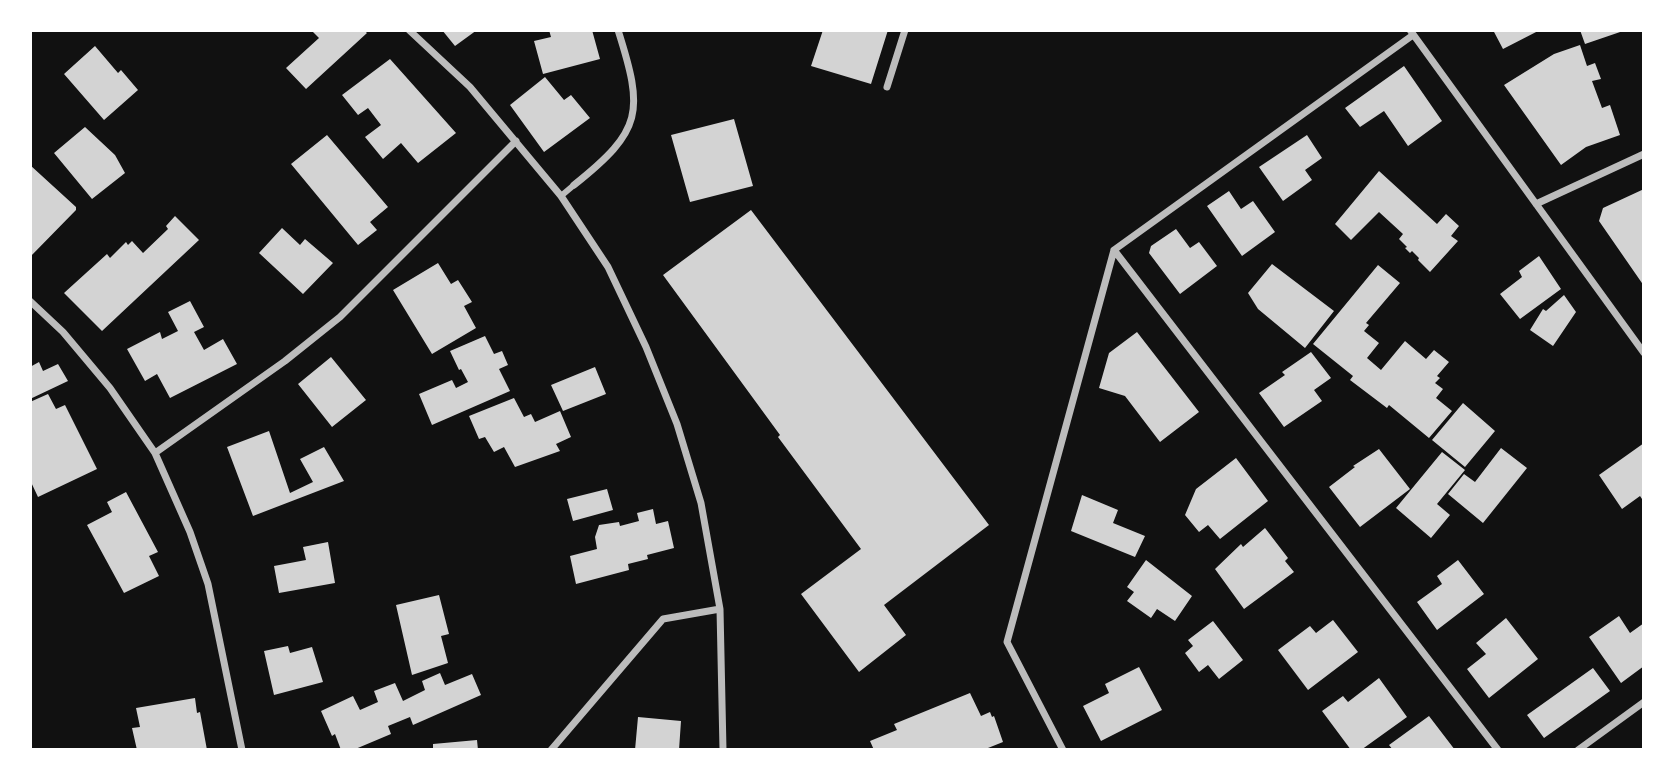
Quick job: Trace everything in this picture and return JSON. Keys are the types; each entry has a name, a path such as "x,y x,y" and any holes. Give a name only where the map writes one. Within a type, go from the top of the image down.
{"street":[{"path":"409,30 470,87 561,196 608,267 646,347 677,424 701,503 720,609 723,750"},
{"path":"561,196 612,153 621,142 632,115 635,106 634,88 618,30"},
{"path":"887,87 905,30"},
{"path":"1063,750 1007,642 1114,250 1411,32 1644,353"},
{"path":"155,453 285,361 341,317 516,141"},
{"path":"1536,204 1644,154"},
{"path":"1114,250 1498,750"},
{"path":"30,301 63,332 110,388 155,453 190,532 208,584 242,750"},
{"path":"551,750 663,619 720,609"},
{"path":"1577,750 1644,702"}],"building":[{"path":"311,30 364,30 367,33 306,89 286,68 319,38"},
{"path":"442,30 477,30 455,46"},
{"path":"549,30 592,30 600,59 543,74 534,41 551,37"},
{"path":"823,30 888,30 871,84 811,66"},
{"path":"1493,30 1540,30 1503,49"},
{"path":"1580,30 1626,30 1585,44"},
{"path":"1580,45 1587,66 1595,63 1601,79 1592,81 1602,108 1610,105 1620,135 1586,147 1561,165 1504,85 1554,54"},
{"path":"95,46 118,73 121,70 138,90 104,120 64,74"},
{"path":"390,59 456,133 418,163 401,143 383,159 365,137 381,125 368,108 358,115 342,95"},
{"path":"1404,66 1442,121 1408,146 1384,111 1360,127 1345,108"},
{"path":"545,77 564,100 571,95 590,118 544,152 510,105"},
{"path":"734,119 753,186 690,202 671,135"},
{"path":"85,127 115,155 125,173 92,199 54,153"},
{"path":"327,135 388,207 370,222 377,230 358,245 291,164"},
{"path":"1307,135 1322,158 1305,170 1312,180 1283,201 1259,167"},
{"path":"30,165 76,207 76,210 30,257"},
{"path":"1379,171 1437,224 1446,214 1459,226 1451,236 1458,241 1430,272 1412,251 1410,253 1405,248 1407,247 1399,239 1403,234 1379,212 1351,240 1335,224"},
{"path":"1644,189 1644,286 1599,221 1603,208"},
{"path":"1229,191 1241,209 1253,201 1275,232 1242,256 1207,206"},
{"path":"751,210 989,525 884,605 906,635 859,672 801,594 861,549 663,275"},
{"path":"175,216 199,240 102,331 64,293 107,254 110,258 126,242 128,245 132,241 143,253 168,229 166,226"},
{"path":"282,228 300,245 305,239 333,263 303,294 259,253"},
{"path":"1176,229 1190,248 1199,242 1217,266 1180,294 1149,253 1151,246"},
{"path":"1539,256 1561,289 1520,319 1500,294 1522,277 1519,271"},
{"path":"438,263 451,284 458,280 472,302 464,306 476,328 432,354 393,290"},
{"path":"1272,264 1334,311 1305,348 1258,309 1248,293"},
{"path":"1378,265 1400,283 1366,323 1369,325 1364,331 1379,343 1367,358 1381,370 1405,341 1426,359 1434,350 1449,362 1437,376 1440,378 1435,383 1443,389 1436,398 1452,411 1429,438 1389,405 1387,408 1350,380 1353,376 1313,344"},
{"path":"1564,295 1576,312 1553,346 1530,330 1543,309 1546,311"},
{"path":"190,301 204,327 194,332 204,350 223,339 237,364 170,398 157,374 145,381 127,349 160,332 162,339 178,331 168,312"},
{"path":"1137,332 1199,412 1160,442 1125,396 1099,388 1109,353"},
{"path":"485,336 494,354 502,351 508,365 499,369 510,391 432,425 419,394 452,380 456,388 468,382 450,351"},
{"path":"1311,352 1331,378 1314,390 1322,401 1284,427 1259,393 1285,375 1282,372"},
{"path":"331,357 366,400 332,427 298,384"},
{"path":"39,362 43,371 58,364 68,381 30,399 30,367"},
{"path":"595,367 606,394 563,411 551,385"},
{"path":"48,394 56,409 65,405 97,469 38,497 30,480 30,402"},
{"path":"514,398 524,417 531,414 535,422 560,411 571,437 556,444 560,451 515,467 504,447 494,452 485,437 479,439 469,416"},
{"path":"1463,403 1495,431 1465,467 1432,440"},
{"path":"269,431 290,493 313,482 300,459 324,447 344,481 253,516 227,447"},
{"path":"1644,443 1644,502 1640,496 1622,509 1599,475"},
{"path":"1501,448 1527,468 1483,523 1448,494 1464,474 1475,482"},
{"path":"1379,449 1410,489 1360,527 1329,487 1355,467 1353,466"},
{"path":"1442,452 1465,470 1437,504 1450,515 1431,538 1396,508"},
{"path":"1236,458 1268,501 1220,539 1208,525 1199,532 1185,515 1196,489"},
{"path":"607,489 613,510 573,521 567,499"},
{"path":"126,492 158,552 149,556 159,576 124,593 87,525 112,512 107,502"},
{"path":"1082,495 1118,510 1113,523 1145,536 1135,557 1071,531"},
{"path":"653,509 656,524 668,521 674,548 647,555 648,559 628,564 629,570 576,584 570,556 597,549 595,537 599,525 619,522 620,526 639,521 637,513"},
{"path":"1265,528 1288,558 1285,561 1294,572 1244,609 1215,569 1241,544 1243,547"},
{"path":"328,542 335,583 279,593 274,566 306,560 303,547"},
{"path":"1146,560 1192,596 1175,621 1157,609 1151,618 1127,601 1134,592 1127,587"},
{"path":"1458,560 1484,594 1437,630 1417,602 1442,584 1437,576"},
{"path":"439,595 449,634 441,636 448,663 412,675 396,605"},
{"path":"1619,616 1630,633 1644,623 1644,666 1621,683 1589,637"},
{"path":"1506,618 1538,659 1489,698 1467,669 1486,654 1476,643"},
{"path":"1333,620 1358,652 1308,690 1278,650 1310,626 1316,633"},
{"path":"1213,621 1243,660 1219,679 1208,665 1199,672 1185,653 1193,646 1188,640"},
{"path":"288,646 290,653 312,647 323,682 274,695 264,651"},
{"path":"1139,667 1162,710 1101,741 1083,706 1109,693 1105,684"},
{"path":"1593,668 1610,691 1544,738 1527,715"},
{"path":"440,673 445,685 472,674 481,695 413,725 410,717 388,726 391,734 353,750 341,750 321,711 353,696 360,710 378,702 374,691 395,683 403,701 425,690 422,681"},
{"path":"1379,678 1407,717 1361,750 1351,750 1322,711 1343,696 1348,702"},
{"path":"970,693 981,716 990,712 992,717 994,716 1003,742 983,750 874,750 870,741 897,730 894,724"},
{"path":"195,698 207,750 137,750 132,728 140,727 136,708"},
{"path":"1429,716 1455,750 1393,750 1389,745"},
{"path":"638,717 681,721 679,750 635,750"},
{"path":"477,740 478,750 433,750 433,744"}]}
